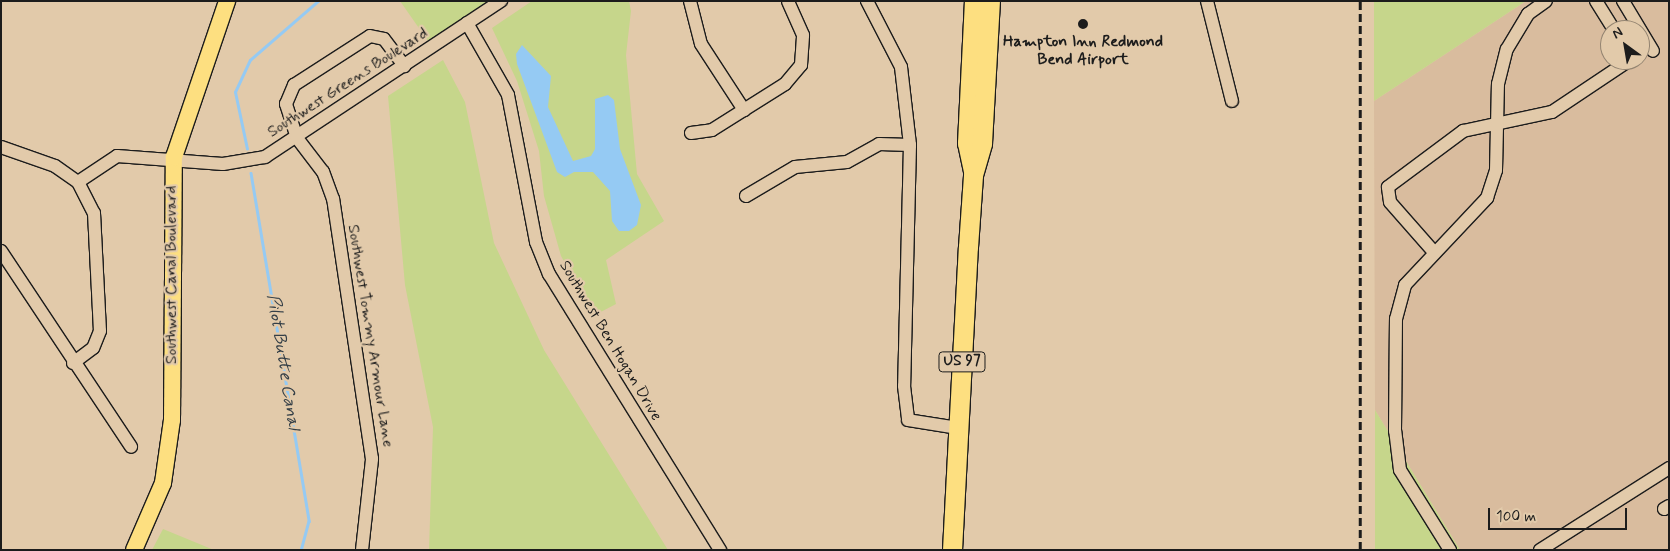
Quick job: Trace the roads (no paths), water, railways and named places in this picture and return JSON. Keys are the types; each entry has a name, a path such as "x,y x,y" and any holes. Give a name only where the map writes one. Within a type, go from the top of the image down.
{"highway":[{"path":"962,1 962,90 968,143"},
{"name":"US 97","path":"952,550 973,175 968,143 974,1"},
{"name":"US 97","path":"973,175 982,144 990,1"},
{"path":"986,93 1002,1"}],"main road":[{"name":"Southwest Canal Boulevard","path":"134,550 163,483 172,420 174,157 227,1"}],"street":[{"name":"Southwest Greens Boulevard","path":"78,182 117,156 174,157 224,164 265,157 297,138 501,1"},
{"path":"690,1 701,44 744,110"},
{"path":"691,132 712,130 785,84 802,65 804,35 788,1"},
{"path":"867,1 901,67 910,145 904,386 908,420 958,428"},
{"path":"1207,1 1232,101"},
{"path":"1450,550 1400,470 1395,431 1396,319 1405,285 1433,251 1467,224 1487,198 1496,170 1498,84 1507,49 1528,14 1546,1"},
{"path":"1596,1 1608,20"},
{"path":"1623,1 1653,51"},
{"name":"Southwest Ben Hogan Drive","path":"467,23 508,95 536,242 549,274 720,550"},
{"name":"Southwest Tommy Armour Lane","path":"362,550 372,459 333,199 323,172 297,138 286,104 290,90 302,80 373,35 384,39 404,66"},
{"path":"1433,251 1390,202 1388,187 1463,132 1552,112 1615,70"},
{"path":"746,196 796,166 847,162 879,144 910,145"},
{"path":"1,147 56,166 78,182 94,213 100,331 93,348 73,363"},
{"path":"1,250 73,363 131,448"},
{"path":"1540,550 1669,468"}],"water":[{"path":"522,45 551,76 548,107 573,161 591,156 595,149 595,99 608,95 614,100 620,149 641,205 637,225 629,231 619,231 612,221 610,191 593,172 574,172 565,177 557,172 517,64 516,54"}],"waterway":[{"name":"Pilot Butte Canal","path":"247,149 235,92 250,60 318,1"},
{"name":"Pilot Butte Canal","path":"251,173 309,521 301,550"}],"railway":[{"path":"1360,1 1360,550"}],"place":[{"name":"Hampton Inn Redmond Bend Airport","path":"1083,24"}]}
